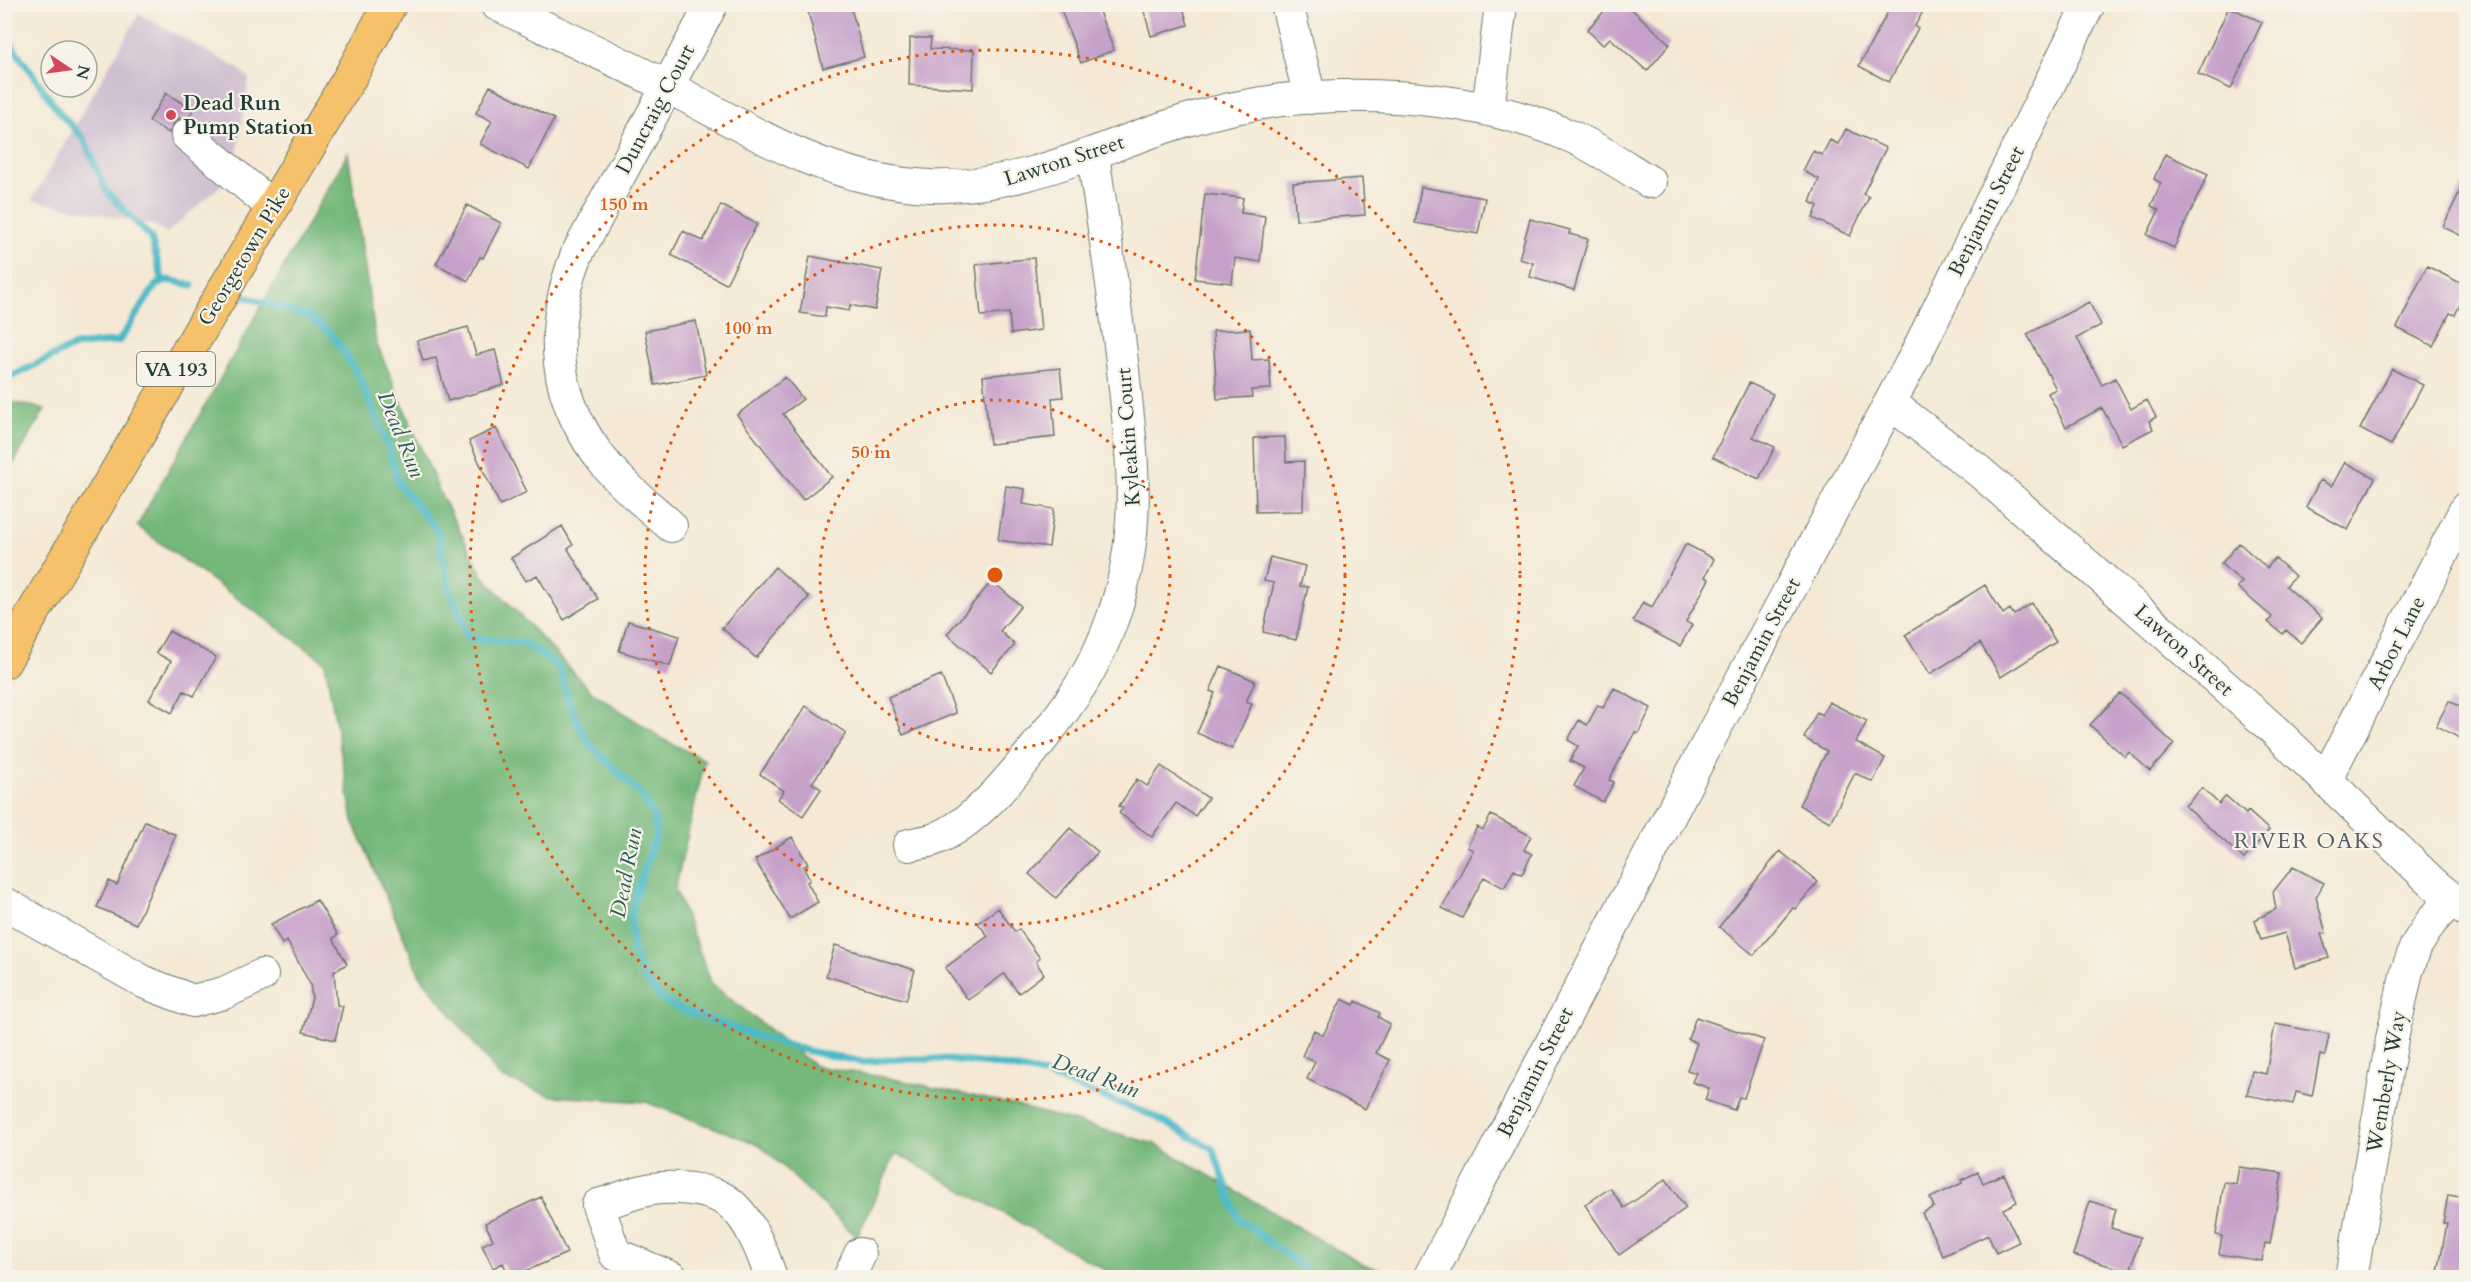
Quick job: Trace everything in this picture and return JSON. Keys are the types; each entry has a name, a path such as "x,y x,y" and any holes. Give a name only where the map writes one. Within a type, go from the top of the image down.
{"main road":[{"name":"Georgetown Pike","path":"4,662 390,4"}],"street":[{"name":"Duncraig Court","path":"670,526 608,467 588,441 572,410 562,380 558,349 559,315 566,282 577,254 712,4"},
{"path":"1287,4 1310,98"},
{"path":"1488,110 1501,4"},
{"name":"Benjamin Street","path":"1429,1278 1704,749 1890,403 2089,4"},
{"name":"Lawton Street","path":"502,6 668,86 801,157 837,170 883,181 931,186 979,184 1024,177 1093,155 1186,120 1250,105 1310,98 1371,97 1435,101 1521,118 1570,136 1650,182"},
{"path":"187,135 273,207"},
{"name":"Kyleakin Court","path":"909,845 935,838 961,825 981,808 1065,711 1095,661 1113,617 1125,575 1132,533 1134,465 1119,327 1093,155"},
{"name":"Lawton Street","path":"1890,403 1989,480 2265,722 2459,904"},
{"name":"Arbor Lane","path":"2326,779 2466,508"},
{"path":"4,903 146,983 193,1001 224,993 262,975"},
{"name":"Wemberly Way","path":"2351,1278 2392,1039 2407,971 2416,946 2431,922 2459,904"},
{"path":"672,1278 615,1254 598,1205 650,1190 678,1186 725,1199 743,1218 758,1242 771,1278"}],"shaded area":[{"path":"139,14 239,69 249,78 235,166 226,181 167,233 153,225 32,200 90,99 99,99 99,84"}],"green space":[{"path":"348,153 376,342 440,493 483,576 590,690 666,741 705,760 675,889 712,984 815,1066 889,1078 1014,1105 1155,1144 1363,1265 1405,1275 1404,1277 1117,1277 896,1153 857,1237 760,1145 646,1102 552,1096 500,1077 420,975 353,821 325,662 137,526"},
{"path":"4,401 45,409 5,478"}],"building":[{"path":"806,4 850,4 864,57 823,68"},
{"path":"1076,4 1096,4 1114,50 1081,63 1061,10"},
{"path":"1142,4 1182,4 1188,25 1151,36"},
{"path":"1611,4 1626,4 1670,44 1647,71 1610,38 1603,45 1587,30"},
{"path":"1892,4 1927,4 1915,26 1918,28 1889,82 1859,66"},
{"path":"2229,7 2262,22 2231,89 2198,74"},
{"path":"910,38 931,38 930,49 974,50 973,89 909,85"},
{"path":"490,86 554,119 529,169 480,144 492,121 476,113"},
{"name":"Dead Run Pump Station","path":"166,93 193,110 189,117 180,118 174,123 169,133 149,121"},
{"path":"1846,129 1886,148 1863,194 1869,197 1850,236 1813,218 1818,206 1810,202 1819,179 1803,171 1813,151 1822,155 1830,140 1838,144"},
{"path":"2165,154 2208,174 2174,248 2147,235 2159,210 2151,206 2161,183 2154,179"},
{"path":"1362,178 1365,215 1296,220 1293,183"},
{"path":"2466,178 2466,238 2443,227"},
{"path":"1421,187 1485,198 1478,234 1415,223"},
{"path":"1205,194 1243,198 1241,213 1265,216 1260,262 1235,258 1232,283 1195,279"},
{"path":"467,205 501,223 468,281 436,264"},
{"path":"721,205 757,224 726,284 671,255 683,231 703,241"},
{"path":"1530,219 1570,230 1569,234 1588,239 1574,290 1530,277 1533,263 1519,259"},
{"path":"810,256 882,270 875,310 850,305 849,311 826,307 825,317 800,313"},
{"path":"1034,258 1041,330 1011,334 1009,313 981,316 976,265"},
{"path":"2427,266 2466,286 2466,292 2455,315 2450,313 2433,346 2397,328"},
{"path":"2089,302 2101,325 2077,338 2102,385 2115,378 2131,409 2147,400 2156,417 2149,421 2153,429 2122,445 2102,408 2066,427 2048,393 2056,389 2027,334"},
{"path":"696,321 706,375 655,385 645,331"},
{"path":"468,327 476,355 495,350 504,385 448,401 436,358 423,361 417,341"},
{"path":"1250,329 1252,360 1269,359 1271,389 1251,390 1252,397 1217,399 1213,331"},
{"path":"1060,368 1063,397 1052,398 1055,437 990,444 983,376"},
{"path":"2392,369 2423,385 2391,445 2360,429"},
{"path":"785,377 803,399 783,414 832,477 803,500 737,415"},
{"path":"1749,383 1773,394 1753,437 1775,447 1759,479 1713,457"},
{"path":"496,428 527,492 500,505 469,441"},
{"path":"1285,437 1286,462 1304,461 1303,511 1256,512 1254,438"},
{"path":"2345,462 2375,478 2348,530 2306,507 2320,480 2332,486"},
{"path":"1006,486 1025,489 1023,504 1054,509 1049,547 998,540"},
{"path":"562,526 573,545 568,549 598,599 564,620 537,575 526,581 511,558"},
{"path":"2239,543 2267,568 2275,558 2295,576 2286,586 2322,618 2301,643 2286,630 2283,634 2268,622 2272,617 2237,587 2242,582 2221,564"},
{"path":"1686,544 1714,559 1705,577 1709,579 1686,622 1692,625 1680,646 1633,621 1643,602 1652,607"},
{"path":"1270,557 1305,566 1300,586 1308,587 1296,640 1263,632 1274,583 1264,581"},
{"path":"775,567 809,597 756,658 722,628"},
{"path":"992,581 1021,606 1000,631 1015,645 991,672 947,634"},
{"path":"1985,585 2003,614 2010,609 2014,615 2032,603 2056,642 2001,677 1980,643 1930,674 1905,635"},
{"path":"628,621 679,636 670,666 619,651"},
{"path":"169,631 216,657 194,696 184,691 172,713 149,700 171,661 156,653"},
{"path":"1221,666 1255,681 1246,702 1252,704 1232,749 1197,733 1215,693 1210,691"},
{"path":"941,675 956,713 903,735 888,697"},
{"path":"1614,688 1651,708 1638,734 1635,732 1609,780 1614,782 1603,802 1574,786 1584,768 1570,761 1578,746 1568,740 1579,720 1587,725 1598,705 1603,708"},
{"path":"2120,693 2174,744 2150,771 2129,752 2125,757 2090,725"},
{"path":"2449,701 2466,710 2466,741 2436,726"},
{"path":"1829,702 1867,721 1856,742 1885,758 1873,782 1855,773 1830,822 1799,805 1827,751 1804,738 1817,712 1822,715"},
{"path":"806,706 846,733 812,783 821,789 803,816 778,799 784,791 760,774"},
{"path":"1161,766 1208,798 1195,816 1176,803 1152,837 1119,813 1123,808 1119,806 1137,779 1147,786"},
{"path":"2202,788 2219,804 2226,796 2246,814 2248,811 2269,830 2244,859 2185,806"},
{"path":"1491,815 1531,836 1524,850 1532,854 1522,874 1514,870 1504,888 1484,877 1462,918 1442,908 1473,850 1467,847 1477,827 1483,830"},
{"path":"145,821 176,835 136,924 97,907 109,881 117,885"},
{"path":"1070,828 1098,852 1056,898 1029,874"},
{"path":"792,837 808,864 803,867 810,880 807,882 818,902 790,919 755,860"},
{"path":"1780,851 1818,882 1754,955 1719,927"},
{"path":"2293,867 2324,883 2316,897 2326,933 2321,934 2329,958 2295,968 2285,933 2261,940 2255,920 2276,909 2273,892"},
{"path":"317,900 338,935 333,938 347,964 334,972 337,1005 343,1006 335,1040 303,1032 312,998 310,984 287,941 282,944 271,924"},
{"path":"998,908 1015,932 1019,929 1040,958 1036,962 1044,974 1019,993 1004,974 968,1000 945,968 988,936 978,923"},
{"path":"835,945 915,970 906,1000 826,976"},
{"path":"1342,999 1354,1005 1356,1001 1380,1013 1378,1017 1390,1024 1376,1053 1390,1060 1365,1109 1307,1079 1315,1062 1302,1056 1314,1030 1323,1035"},
{"path":"1696,1017 1764,1040 1744,1098 1739,1097 1734,1110 1705,1100 1709,1088 1692,1082 1696,1073 1687,1070 1697,1043 1688,1039"},
{"path":"2275,1024 2329,1034 2325,1056 2320,1055 2312,1096 2296,1092 2293,1104 2247,1095 2252,1071 2266,1074"},
{"path":"2239,1167 2282,1173 2270,1244 2265,1243 2262,1261 2219,1254 2222,1236 2216,1235 2224,1182 2236,1184"},
{"path":"1978,1172 1983,1183 2004,1174 2017,1202 2003,1209 2019,1242 1996,1253 1988,1235 1943,1256 1922,1213 1934,1207 1930,1198 1962,1183 1961,1180"},
{"path":"1666,1179 1686,1208 1619,1255 1585,1205 1610,1188 1624,1208"},
{"path":"2448,1195 2466,1198 2466,1278 2437,1278 2447,1223 2443,1223"},
{"path":"541,1197 567,1253 510,1278 503,1263 493,1268 482,1245 493,1240 485,1223"},
{"path":"2090,1201 2116,1209 2111,1228 2140,1237 2130,1272 2073,1255"}],"waterway":[{"path":"4,9 6,4"},
{"path":"4,34 60,113 84,139 106,191 151,238 163,282"},
{"name":"Dead Run","path":"4,380 74,346 119,341 156,285 168,280 192,285"},
{"name":"Dead Run","path":"243,296 309,317 330,332 358,374 389,448 398,483 438,532 448,583 468,638 524,643 558,666 573,713 589,744 641,795 653,815 656,835 631,916 633,950 643,976 661,999 682,1010 808,1051 862,1062 942,1059 998,1065 1039,1073 1152,1115 1213,1149 1238,1218 1316,1278"}],"place":[{"name":"Dead Run Pump Station","path":"171,115"}],"district":[{"name":"RIVER OAKS","path":"2309,840"}]}
